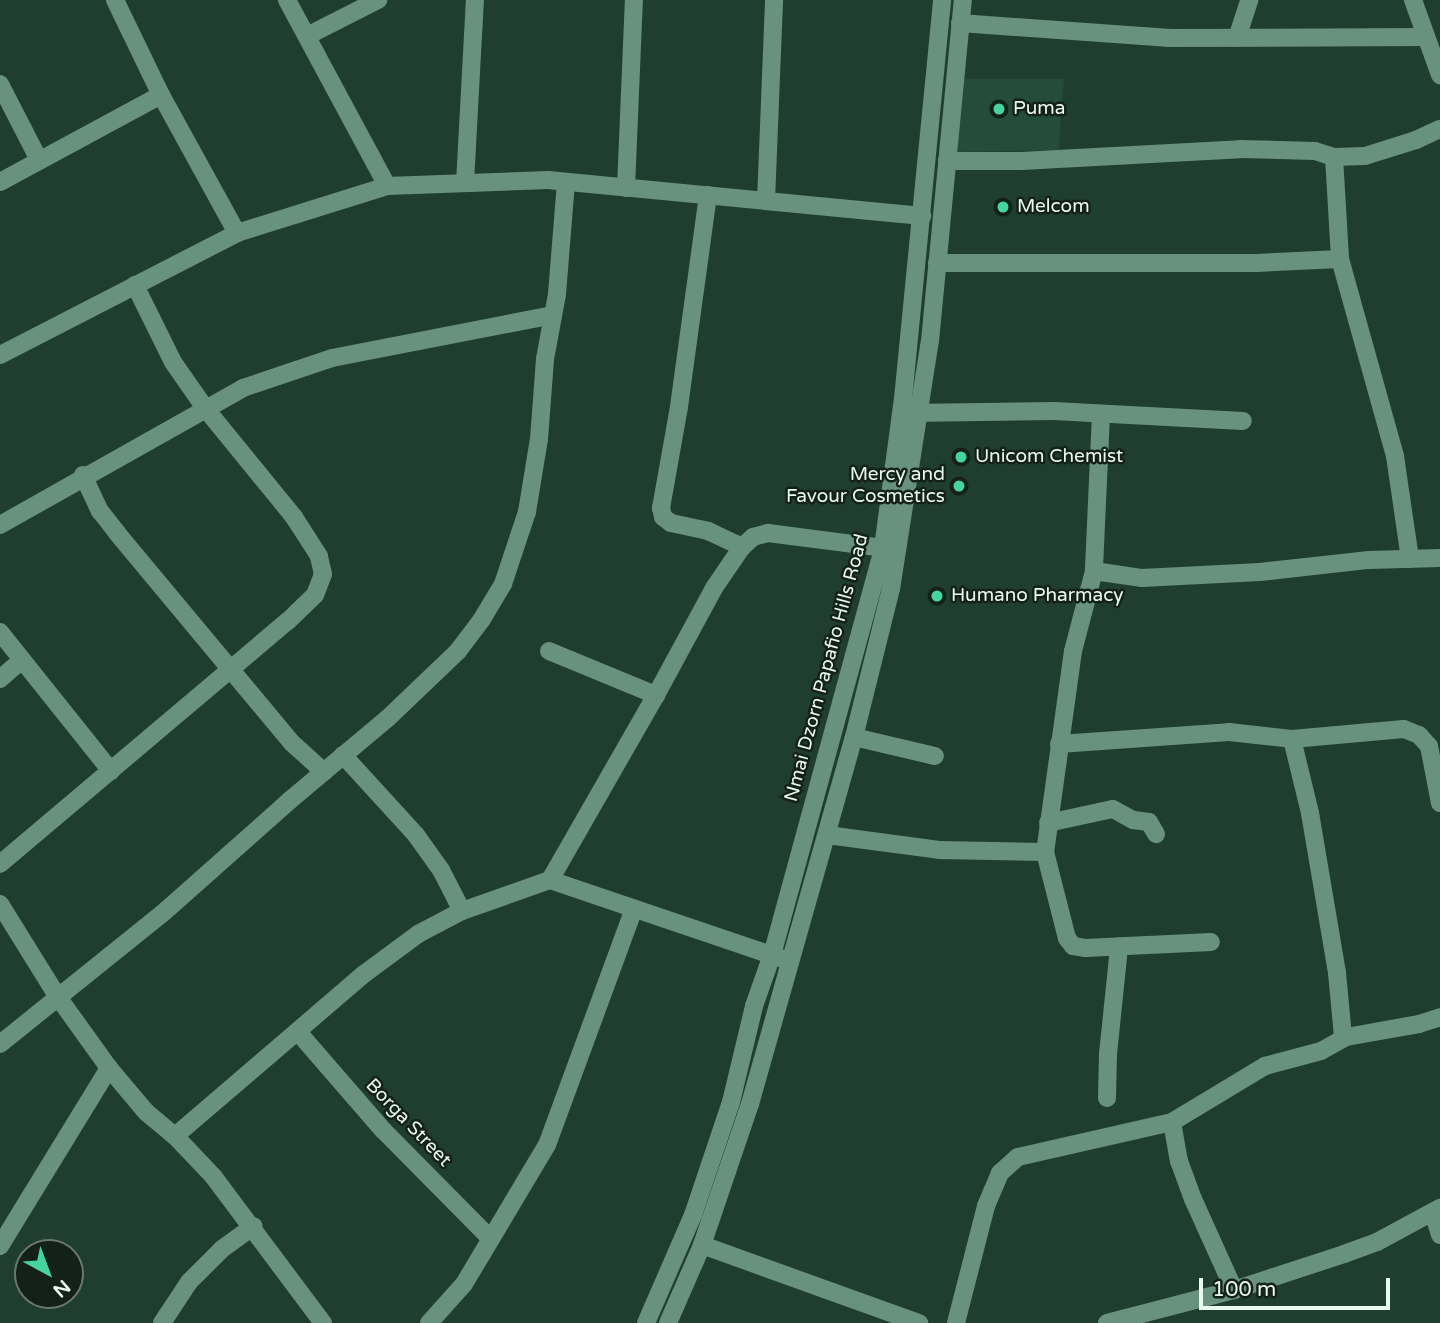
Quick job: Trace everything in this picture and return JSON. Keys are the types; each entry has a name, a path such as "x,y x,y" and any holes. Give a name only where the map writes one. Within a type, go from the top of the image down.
{"street":[{"path":"115,0 161,95 237,233"},
{"path":"287,0 387,186"},
{"path":"307,36 378,0"},
{"path":"465,183 475,0"},
{"path":"626,188 634,0"},
{"path":"766,201 774,0"},
{"name":"Nmai Dzorn Papafio Hills Road","path":"668,1323 702,1245 750,1104 780,958 883,548 901,413 942,0"},
{"name":"Nmai Dzorn Papafio Hills Road","path":"646,1323 693,1215 731,1102 754,1006 780,958 827,835 891,589 920,413 963,0"},
{"path":"1237,38 1250,0"},
{"path":"1413,0 1440,75"},
{"path":"960,23 1170,38 1426,37"},
{"path":"0,84 39,160"},
{"path":"0,182 161,95"},
{"path":"947,162 1021,161 1240,149 1315,151 1334,157 1365,156 1390,150 1440,129"},
{"path":"1334,157 1340,259 1395,456 1410,559"},
{"path":"0,1044 163,913 458,651 503,584 527,512 539,439 545,359 553,315 566,182"},
{"path":"0,355 237,233 387,186 566,182 922,216"},
{"path":"708,195 679,407 661,508 663,517 671,523 708,531 741,547"},
{"path":"937,263 1257,263 1286,259 1340,259"},
{"path":"0,864 315,595 323,574 319,555 294,517 205,408 173,362 135,285"},
{"path":"0,525 83,475 141,446 243,388 332,358 553,315"},
{"path":"901,413 1029,411 1243,421"},
{"path":"1101,414 1094,571 1073,650 1045,852 1067,938 1073,946 1085,948 1211,942"},
{"path":"83,475 100,511 117,533 292,743 324,772"},
{"path":"550,880 714,588 741,547 754,537 768,533 883,548"},
{"path":"1094,571 1142,578 1260,572 1369,560 1440,558"},
{"path":"0,632 111,771"},
{"path":"549,651 656,695"},
{"path":"0,679 22,660"},
{"path":"1059,744 1229,732 1292,739 1404,730 1419,735 1429,746 1440,803"},
{"path":"854,737 935,756"},
{"path":"1292,739 1310,813 1337,973 1343,1038"},
{"path":"343,755 416,835 441,870 462,911"},
{"path":"1048,823 1113,809 1133,820 1149,821 1156,834"},
{"path":"827,835 939,850 1045,852"},
{"path":"175,1136 364,974 418,934 462,911 550,880 780,958"},
{"path":"0,904 58,998 109,1068 146,1112 175,1136 254,1226 323,1323"},
{"path":"429,1323 464,1284 547,1145 634,909"},
{"path":"1107,1098 1108,1054 1119,947"},
{"path":"956,1323 986,1206 1000,1173 1018,1157 1172,1122 1265,1066 1321,1051 1343,1038 1419,1024 1440,1017"},
{"name":"Borga Street","path":"298,1032 383,1130 491,1240"},
{"path":"0,1246 109,1068"},
{"path":"1172,1122 1179,1161 1193,1199 1234,1290"},
{"path":"1107,1323 1234,1290 1377,1242 1436,1210 1440,1235"},
{"path":"162,1323 189,1282 222,1249 254,1226"},
{"path":"702,1245 919,1323"}],"shaded area":[{"path":"962,79 1064,79 1059,150 954,152"}],"place":[{"name":"Puma","path":"999,109"},
{"name":"Melcom","path":"1003,207"},
{"name":"Unicom Chemist","path":"961,457"},
{"name":"Mercy and Favour Cosmetics","path":"959,486"},
{"name":"Humano Pharmacy","path":"937,596"}]}
